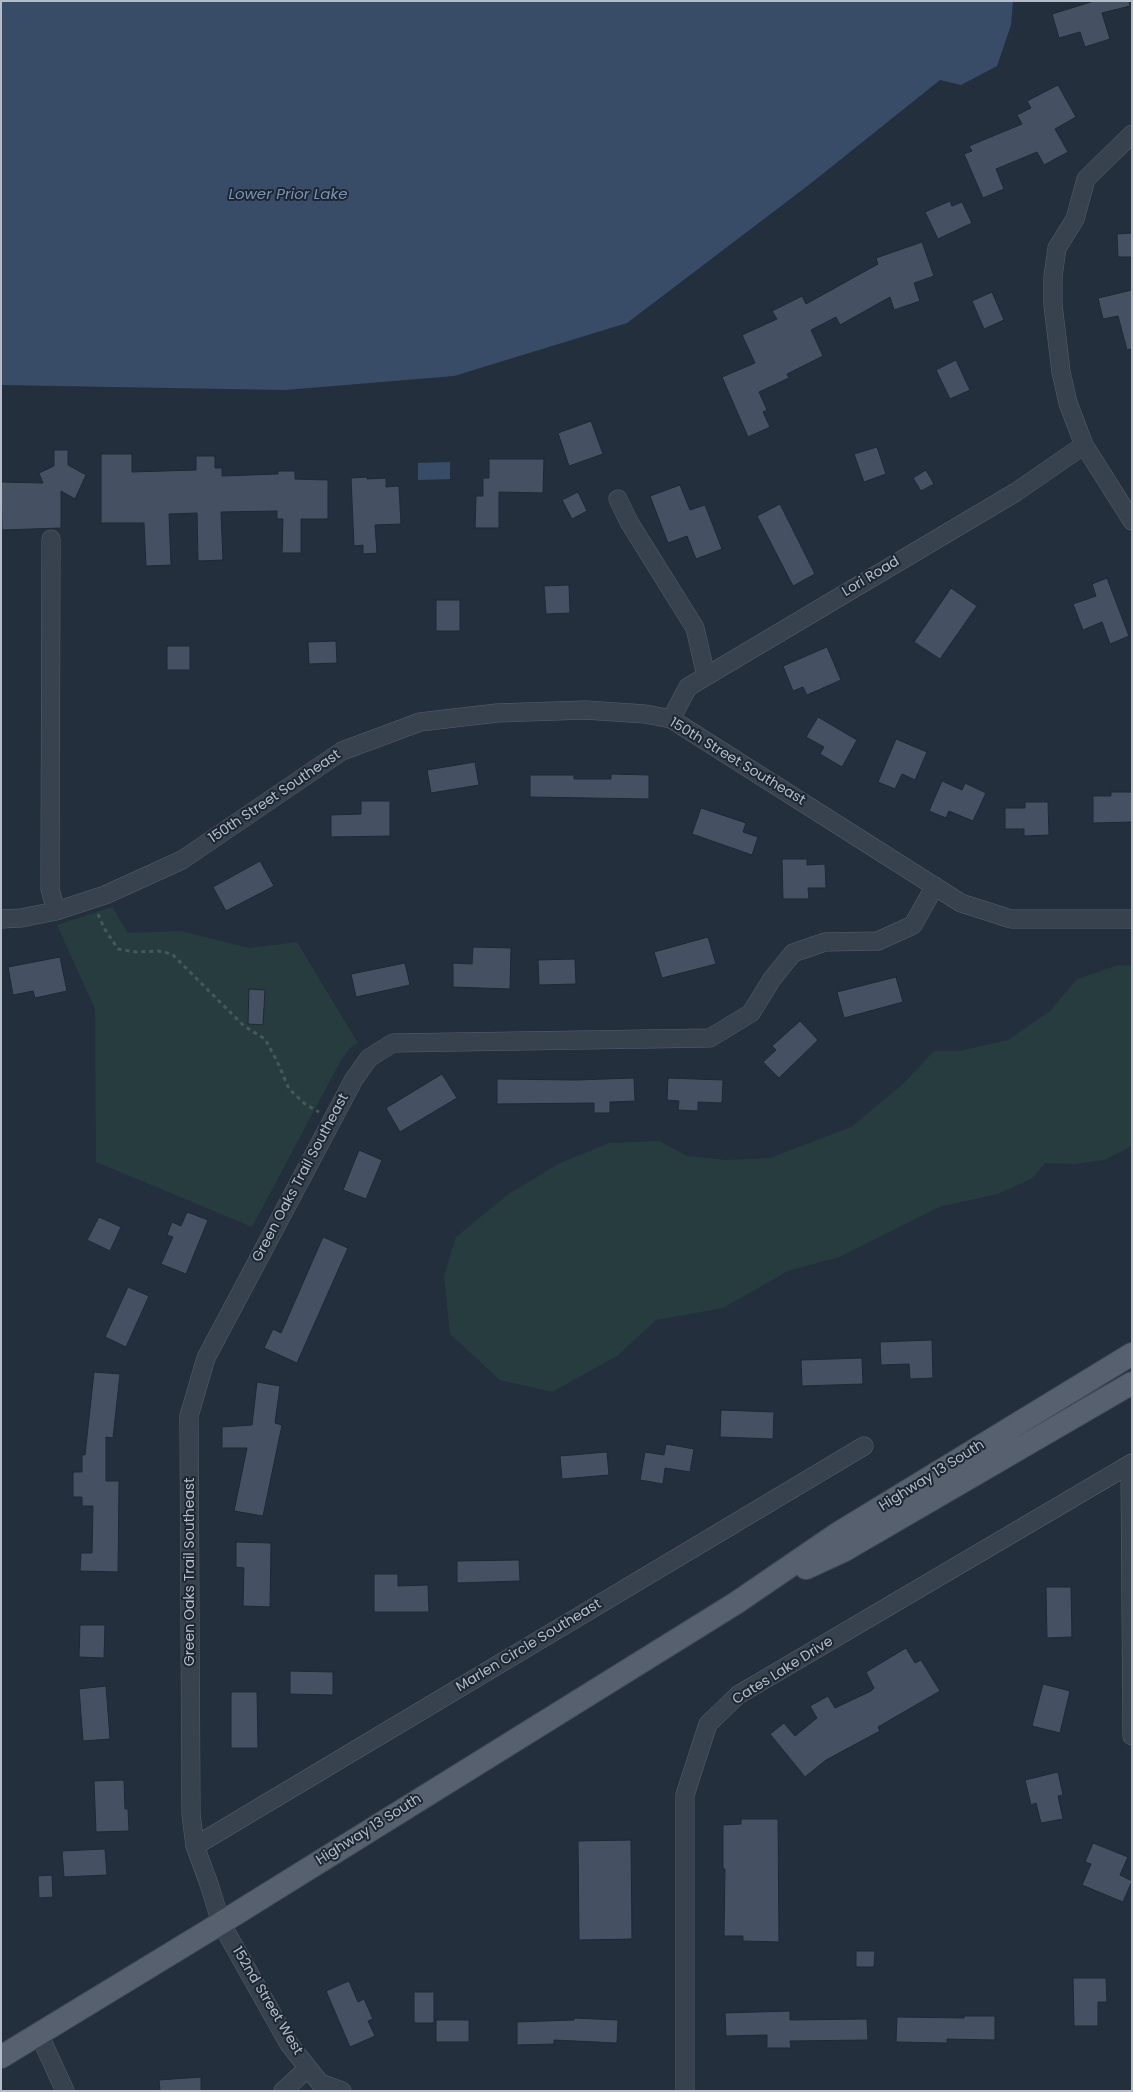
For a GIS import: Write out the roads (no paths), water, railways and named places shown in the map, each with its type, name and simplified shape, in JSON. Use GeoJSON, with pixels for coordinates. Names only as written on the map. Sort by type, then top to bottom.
{"type":"FeatureCollection","features":[{"type":"Feature","properties":{"kind":"main road","name":"Highway 13 South"},"geometry":{"type":"LineString","coordinates":[[1,2057],[221,1923],[498,1749],[736,1603],[837,1534],[1132,1354]]}},
{"type":"Feature","properties":{"kind":"main road","name":"Highway 13 South"},"geometry":{"type":"LineString","coordinates":[[736,1603],[845,1550],[1132,1383]]}},
{"type":"Feature","properties":{"kind":"street"},"geometry":{"type":"LineString","coordinates":[[1132,134],[1086,179],[1075,219],[1057,248],[1053,276],[1053,305],[1061,372],[1068,403],[1084,445],[1132,521]]}},
{"type":"Feature","properties":{"kind":"street","name":"Lori Road"},"geometry":{"type":"LineString","coordinates":[[671,719],[688,686],[1016,492],[1084,445]]}},
{"type":"Feature","properties":{"kind":"street"},"geometry":{"type":"LineString","coordinates":[[618,499],[629,522],[695,628],[706,676]]}},
{"type":"Feature","properties":{"kind":"street"},"geometry":{"type":"LineString","coordinates":[[51,539],[50,890],[56,911]]}},
{"type":"Feature","properties":{"kind":"street","name":"150th Street Southeast"},"geometry":{"type":"LineString","coordinates":[[1,919],[21,918],[56,911],[92,900],[182,860],[342,750],[420,722],[497,713],[585,710],[644,714],[671,719],[961,903],[1011,920],[1132,919]]}},
{"type":"Feature","properties":{"kind":"street","name":"Green Oaks Trail Southeast"},"geometry":{"type":"LineString","coordinates":[[221,1923],[195,1846],[191,1814],[189,1416],[206,1358],[354,1079],[370,1058],[393,1043],[710,1038],[751,1013],[772,979],[794,954],[825,942],[878,942],[913,926],[935,886]]}},
{"type":"Feature","properties":{"kind":"street","name":"Marlen Circle Southeast"},"geometry":{"type":"LineString","coordinates":[[195,1846],[864,1446]]}},
{"type":"Feature","properties":{"kind":"street"},"geometry":{"type":"LineString","coordinates":[[1131,1463],[1132,1736]]}},
{"type":"Feature","properties":{"kind":"street","name":"Cates Lake Drive"},"geometry":{"type":"LineString","coordinates":[[685,2091],[685,1795],[708,1724],[738,1695],[1131,1463]]}},
{"type":"Feature","properties":{"kind":"street","name":"152nd Street West"},"geometry":{"type":"LineString","coordinates":[[221,1923],[289,2044],[320,2083],[342,2091]]}},
{"type":"Feature","properties":{"kind":"street"},"geometry":{"type":"LineString","coordinates":[[39,2034],[65,2091]]}},
{"type":"Feature","properties":{"kind":"street"},"geometry":{"type":"LineString","coordinates":[[283,2091],[308,2068]]}},
{"type":"Feature","properties":{"kind":"water","name":"Lower Prior Lake"},"geometry":{"type":"Polygon","coordinates":[[[1,1],[1013,1],[1011,25],[997,66],[961,85],[940,80],[810,184],[627,323],[454,376],[285,390],[1,385],[1,1]]]}},
{"type":"Feature","properties":{"kind":"water"},"geometry":{"type":"Polygon","coordinates":[[[450,462],[450,479],[418,480],[418,463],[450,462]]]}}]}
